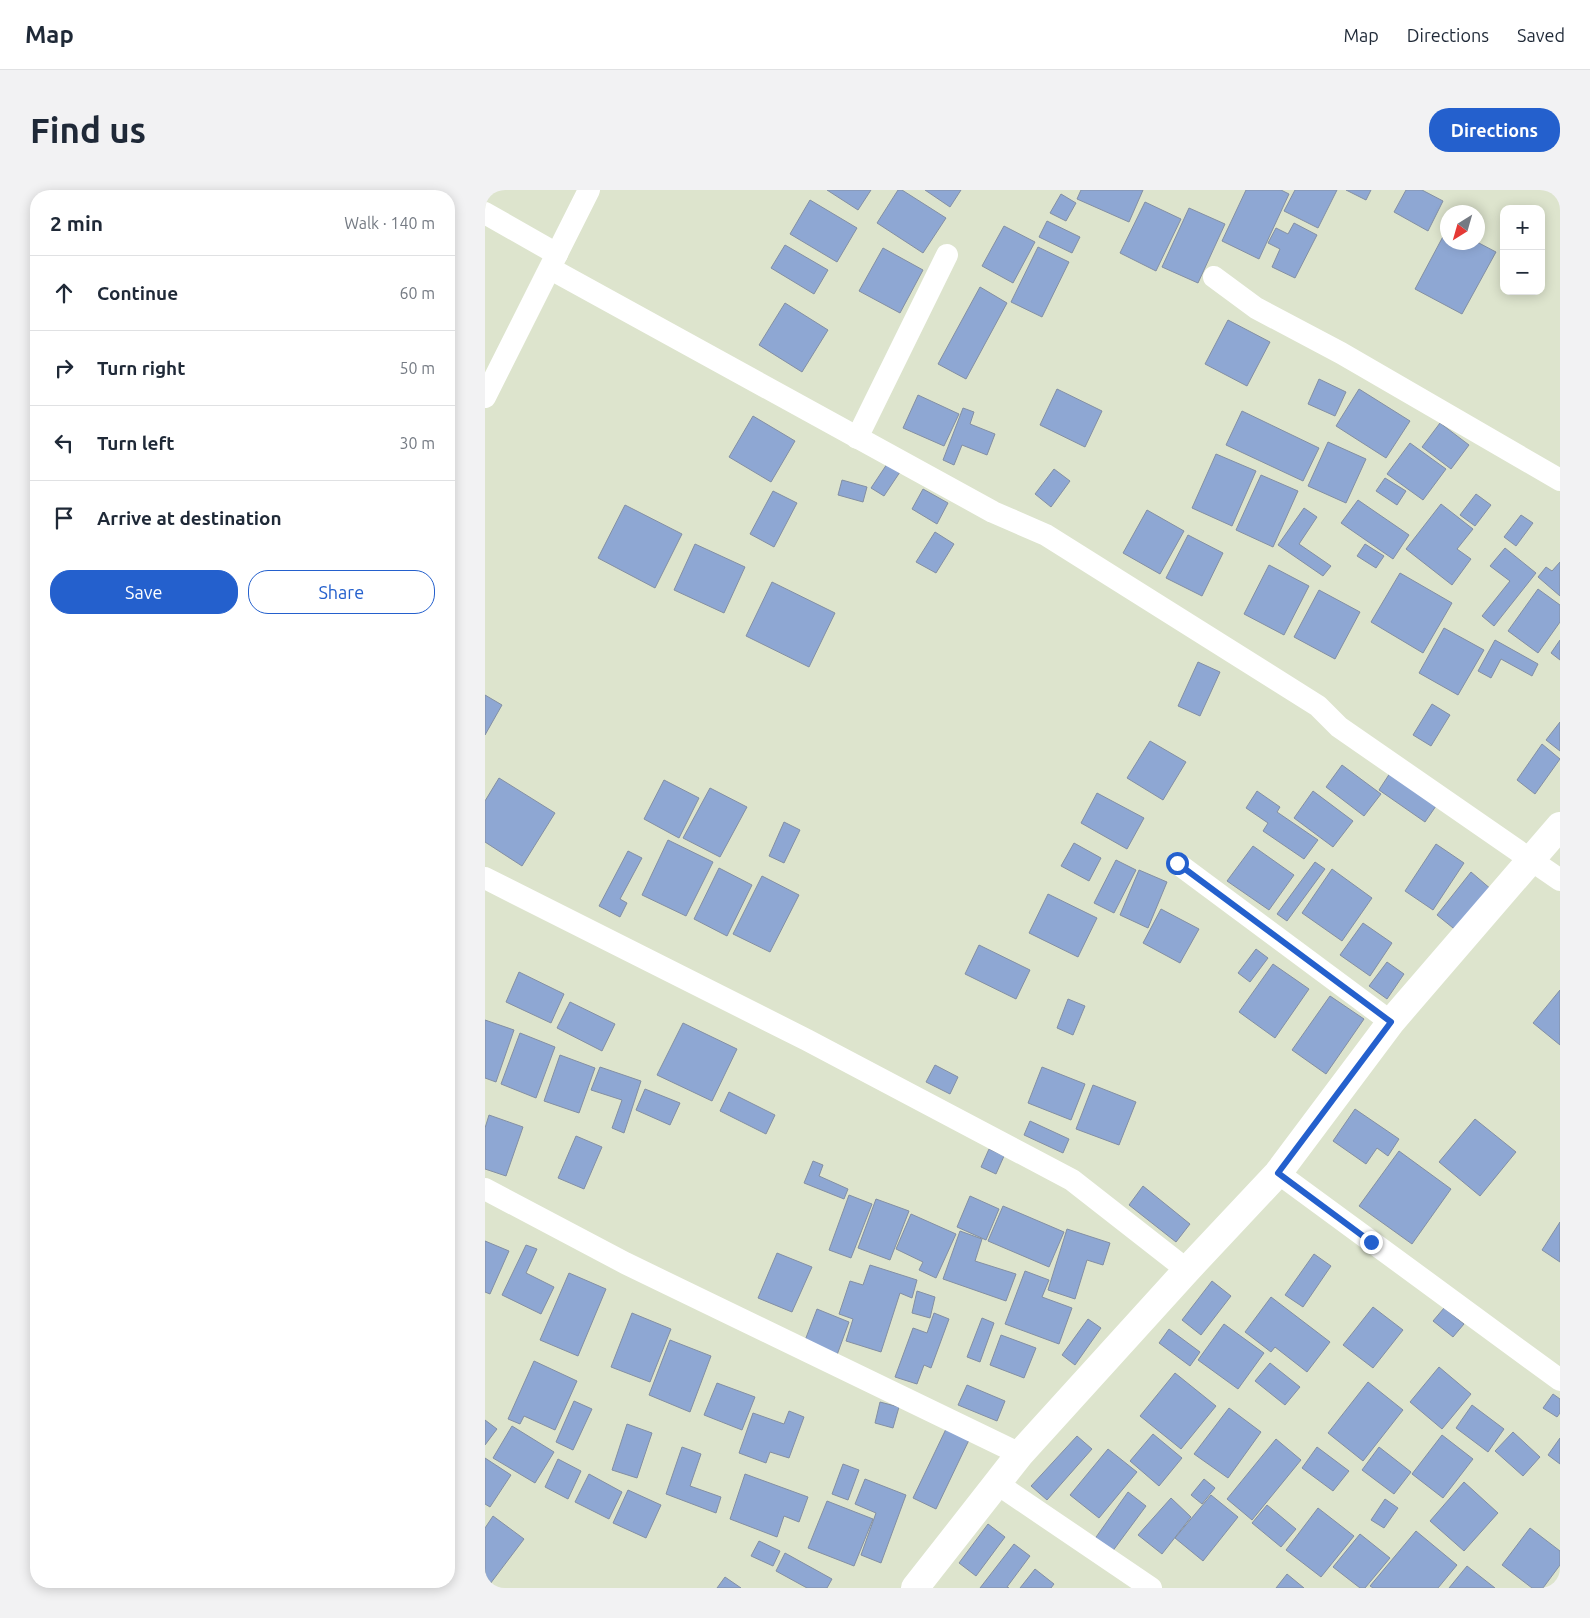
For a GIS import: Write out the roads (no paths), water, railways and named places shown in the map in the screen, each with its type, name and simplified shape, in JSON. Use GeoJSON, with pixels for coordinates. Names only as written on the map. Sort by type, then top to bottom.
{"type":"FeatureCollection","features":[{"type":"Feature","properties":{"kind":"street"},"geometry":{"type":"LineString","coordinates":[[485,398],[589,190]]}},
{"type":"Feature","properties":{"kind":"street"},"geometry":{"type":"LineString","coordinates":[[485,213],[554,261],[857,438],[993,512],[1045,535],[1318,706],[1339,727],[1560,880]]}},
{"type":"Feature","properties":{"kind":"street"},"geometry":{"type":"LineString","coordinates":[[857,438],[947,254]]}},
{"type":"Feature","properties":{"kind":"street"},"geometry":{"type":"LineString","coordinates":[[1214,277],[1256,308],[1341,353],[1560,480]]}},
{"type":"Feature","properties":{"kind":"street"},"geometry":{"type":"LineString","coordinates":[[915,1588],[1020,1454],[1278,1173],[1391,1022],[1560,826]]}},
{"type":"Feature","properties":{"kind":"street"},"geometry":{"type":"LineString","coordinates":[[1177,863],[1391,1022]]}},
{"type":"Feature","properties":{"kind":"street"},"geometry":{"type":"LineString","coordinates":[[485,878],[807,1040],[1072,1180],[1187,1270]]}},
{"type":"Feature","properties":{"kind":"street"},"geometry":{"type":"LineString","coordinates":[[1278,1173],[1560,1380]]}},
{"type":"Feature","properties":{"kind":"street"},"geometry":{"type":"LineString","coordinates":[[485,1189],[625,1263],[1020,1454]]}},
{"type":"Feature","properties":{"kind":"street"},"geometry":{"type":"LineString","coordinates":[[996,1483],[1151,1588]]}}]}
